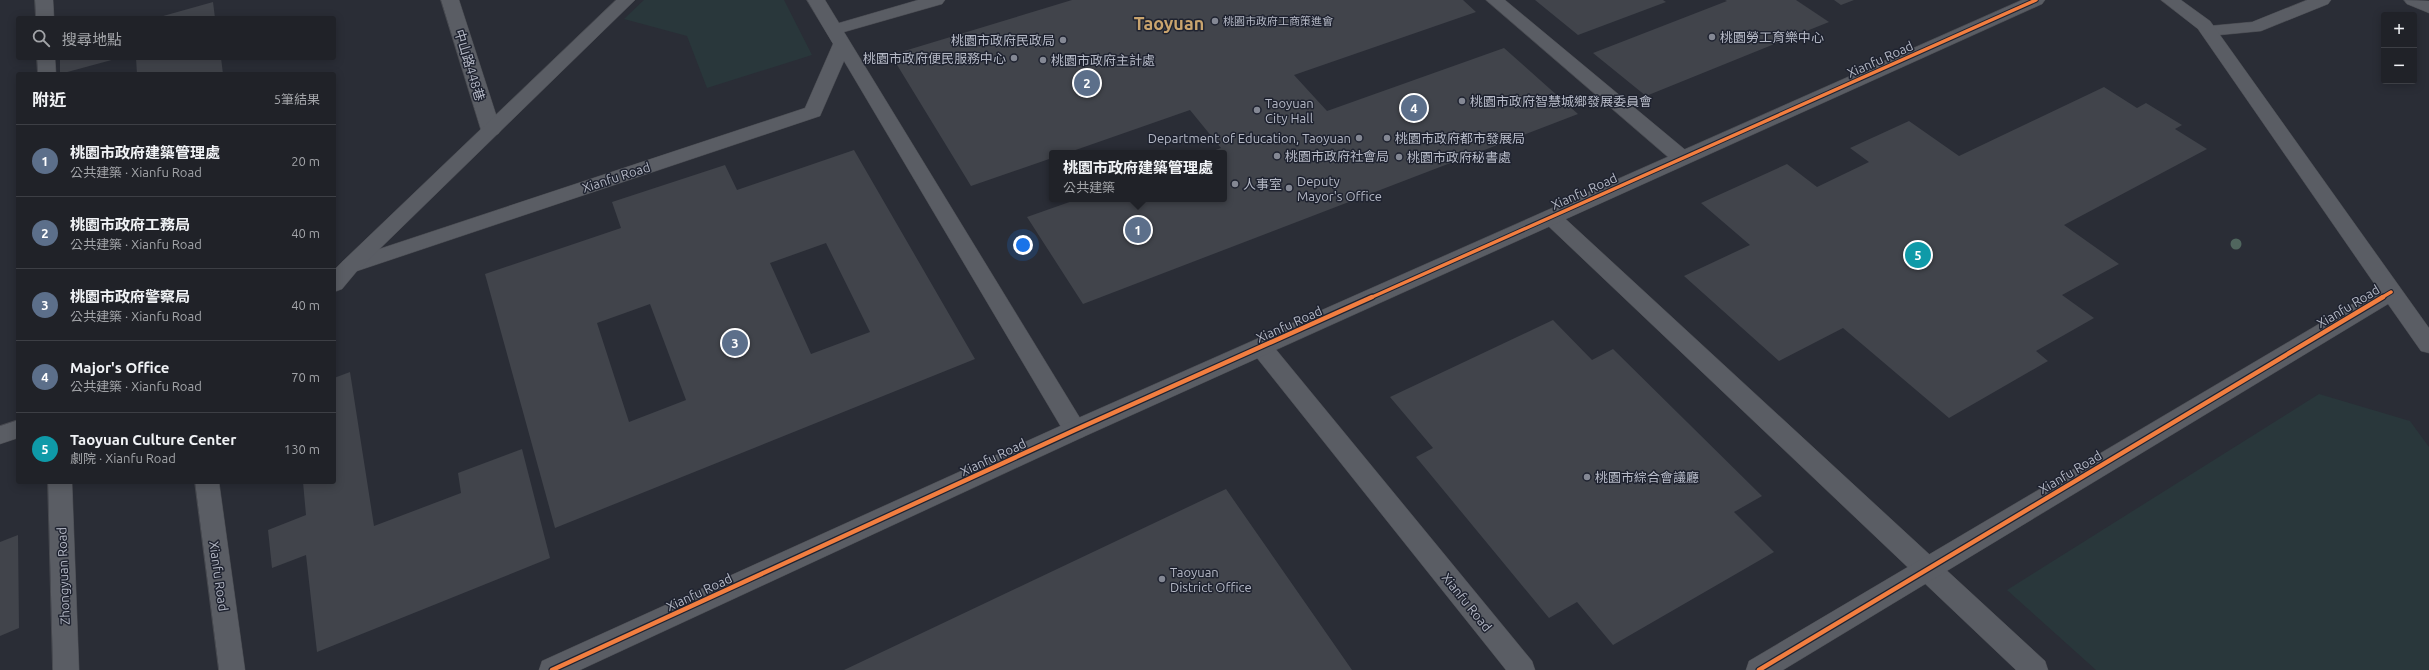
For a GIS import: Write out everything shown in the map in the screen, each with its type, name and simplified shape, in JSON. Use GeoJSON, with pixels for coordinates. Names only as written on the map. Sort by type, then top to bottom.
{"type":"FeatureCollection","features":[{"type":"Feature","properties":{"kind":"street"},"geometry":{"type":"LineString","coordinates":[[44,0],[45,16]]}},
{"type":"Feature","properties":{"kind":"street","name":"中山路448巷"},"geometry":{"type":"LineString","coordinates":[[450,0],[491,130]]}},
{"type":"Feature","properties":{"kind":"street","name":"Xianfu Road"},"geometry":{"type":"LineString","coordinates":[[336,282],[350,266],[626,0]]}},
{"type":"Feature","properties":{"kind":"street"},"geometry":{"type":"LineString","coordinates":[[816,0],[1075,430]]}},
{"type":"Feature","properties":{"kind":"street"},"geometry":{"type":"LineString","coordinates":[[838,37],[936,0]]}},
{"type":"Feature","properties":{"kind":"street"},"geometry":{"type":"LineString","coordinates":[[1495,0],[1682,158]]}},
{"type":"Feature","properties":{"kind":"street","name":"Xianfu Road"},"geometry":{"type":"LineString","coordinates":[[552,670],[1075,430],[2036,0]]}},
{"type":"Feature","properties":{"kind":"street","name":"Xianfu Road"},"geometry":{"type":"LineString","coordinates":[[2170,0],[2204,25],[2391,292],[2426,338]]}},
{"type":"Feature","properties":{"kind":"street"},"geometry":{"type":"LineString","coordinates":[[2208,31],[2255,27],[2322,0]]}},
{"type":"Feature","properties":{"kind":"street"},"geometry":{"type":"LineString","coordinates":[[2412,0],[2429,8]]}},
{"type":"Feature","properties":{"kind":"street","name":"Xianfu Road"},"geometry":{"type":"LineString","coordinates":[[350,266],[813,112],[838,37]]}},
{"type":"Feature","properties":{"kind":"street"},"geometry":{"type":"LineString","coordinates":[[46,60],[47,72]]}},
{"type":"Feature","properties":{"kind":"street","name":"Xianfu Road"},"geometry":{"type":"LineString","coordinates":[[1551,217],[1926,570],[2035,670]]}},
{"type":"Feature","properties":{"kind":"street","name":"Xianfu Road"},"geometry":{"type":"LineString","coordinates":[[1759,670],[2391,292]]}},
{"type":"Feature","properties":{"kind":"street","name":"Xianfu Road"},"geometry":{"type":"LineString","coordinates":[[1262,347],[1522,670]]}},
{"type":"Feature","properties":{"kind":"street"},"geometry":{"type":"LineString","coordinates":[[0,435],[16,430]]}},
{"type":"Feature","properties":{"kind":"street","name":"Zhongyuan Road"},"geometry":{"type":"LineString","coordinates":[[60,484],[66,670]]}},
{"type":"Feature","properties":{"kind":"street","name":"Xianfu Road"},"geometry":{"type":"LineString","coordinates":[[207,484],[232,670]]}},
{"type":"Feature","properties":{"kind":"shaded area"},"geometry":{"type":"Polygon","coordinates":[[[644,0],[784,0],[812,55],[707,88],[687,36],[624,19],[644,0]]]}},
{"type":"Feature","properties":{"kind":"shaded area"},"geometry":{"type":"Polygon","coordinates":[[[2319,394],[2410,421],[2429,447],[2429,670],[2096,670],[2007,590],[2319,394]]]}},
{"type":"Feature","properties":{"kind":"building"},"geometry":{"type":"Polygon","coordinates":[[[1072,0],[1463,0],[1476,12],[1294,75],[1327,111],[1504,48],[1578,114],[1083,304],[1027,217],[1070,202],[1227,202],[1227,150],[1215,150],[1221,148],[1190,110],[1076,150],[1049,150],[1049,159],[971,186],[891,55],[1072,0]]]}},
{"type":"Feature","properties":{"kind":"building"},"geometry":{"type":"Polygon","coordinates":[[[1535,0],[1663,0],[1666,2],[1578,35],[1535,0]]]}},
{"type":"Feature","properties":{"kind":"building","name":"桃園勞工育樂中心"},"geometry":{"type":"Polygon","coordinates":[[[1725,0],[1796,0],[1829,22],[1646,96],[1593,53],[1727,1],[1725,0]]]}},
{"type":"Feature","properties":{"kind":"building"},"geometry":{"type":"Polygon","coordinates":[[[1834,0],[1854,0],[1841,5],[1834,0]]]}},
{"type":"Feature","properties":{"kind":"building"},"geometry":{"type":"Polygon","coordinates":[[[213,2],[215,16],[163,16],[213,2]]]}},
{"type":"Feature","properties":{"kind":"building"},"geometry":{"type":"Polygon","coordinates":[[[60,60],[112,60],[67,72],[60,72],[60,60]]]}},
{"type":"Feature","properties":{"kind":"building"},"geometry":{"type":"Polygon","coordinates":[[[136,60],[221,60],[223,72],[137,72],[136,60]]]}},
{"type":"Feature","properties":{"kind":"building"},"geometry":{"type":"Polygon","coordinates":[[[2104,87],[2137,108],[2146,103],[2182,125],[2175,129],[2207,149],[2064,225],[2119,264],[2062,295],[2094,318],[2036,351],[2048,361],[1949,418],[1843,328],[1779,361],[1684,276],[1750,245],[1701,203],[1787,164],[1817,187],[1869,162],[1850,148],[1909,121],[1959,156],[2104,87]]]}},
{"type":"Feature","properties":{"kind":"building"},"geometry":{"type":"Polygon","coordinates":[[[854,150],[975,359],[555,528],[485,274],[621,228],[612,202],[725,165],[737,190],[854,150]],[[826,243],[770,263],[811,354],[870,332],[826,243]],[[650,304],[597,323],[629,422],[686,400],[650,304]]]}},
{"type":"Feature","properties":{"kind":"building","name":"桃園市綜合會議廳"},"geometry":{"type":"Polygon","coordinates":[[[1553,320],[1592,360],[1613,349],[1762,496],[1734,512],[1774,552],[1613,645],[1577,602],[1549,618],[1416,457],[1433,448],[1390,397],[1553,320]]]}},
{"type":"Feature","properties":{"kind":"building"},"geometry":{"type":"Polygon","coordinates":[[[350,372],[374,526],[461,493],[458,473],[522,449],[550,558],[317,652],[306,555],[272,568],[268,530],[306,515],[303,484],[336,484],[336,377],[350,372]]]}},
{"type":"Feature","properties":{"kind":"building","name":"Taoyuan District Office"},"geometry":{"type":"Polygon","coordinates":[[[1226,489],[1352,670],[844,670],[1226,489]]]}},
{"type":"Feature","properties":{"kind":"building"},"geometry":{"type":"Polygon","coordinates":[[[18,535],[19,628],[0,636],[0,542],[18,535]]]}},
{"type":"Feature","properties":{"kind":"cycle path"},"geometry":{"type":"LineString","coordinates":[[552,670],[1075,430],[2036,0]]}},
{"type":"Feature","properties":{"kind":"cycle path"},"geometry":{"type":"LineString","coordinates":[[1759,670],[2391,292]]}},
{"type":"Feature","properties":{"kind":"place","name":"桃園市政府工商策進會"},"geometry":{"type":"Point","coordinates":[1215,21]}},
{"type":"Feature","properties":{"kind":"place","name":"桃園勞工育樂中心"},"geometry":{"type":"Point","coordinates":[1712,37]}},
{"type":"Feature","properties":{"kind":"place","name":"桃園市政府民政局"},"geometry":{"type":"Point","coordinates":[1063,40]}},
{"type":"Feature","properties":{"kind":"place","name":"桃園市政府便民服務中心"},"geometry":{"type":"Point","coordinates":[1014,58]}},
{"type":"Feature","properties":{"kind":"place","name":"桃園市政府主計處"},"geometry":{"type":"Point","coordinates":[1043,60]}},
{"type":"Feature","properties":{"kind":"place","name":"桃園市政府工務局"},"geometry":{"type":"Point","coordinates":[1087,83]}},
{"type":"Feature","properties":{"kind":"place","name":"桃園市政府智慧城鄉發展委員會"},"geometry":{"type":"Point","coordinates":[1462,101]}},
{"type":"Feature","properties":{"kind":"place","name":"Major's Office"},"geometry":{"type":"Point","coordinates":[1414,108]}},
{"type":"Feature","properties":{"kind":"place","name":"Taoyuan City Hall"},"geometry":{"type":"Point","coordinates":[1257,110]}},
{"type":"Feature","properties":{"kind":"place","name":"Department of Education, Taoyuan"},"geometry":{"type":"Point","coordinates":[1359,138]}},
{"type":"Feature","properties":{"kind":"place","name":"桃園市政府都市發展局"},"geometry":{"type":"Point","coordinates":[1387,138]}},
{"type":"Feature","properties":{"kind":"place","name":"桃園市政府社會局"},"geometry":{"type":"Point","coordinates":[1277,156]}},
{"type":"Feature","properties":{"kind":"place","name":"桃園市政府秘書處"},"geometry":{"type":"Point","coordinates":[1399,157]}},
{"type":"Feature","properties":{"kind":"place","name":"人事室"},"geometry":{"type":"Point","coordinates":[1235,184]}},
{"type":"Feature","properties":{"kind":"place","name":"Deputy Mayor's Office"},"geometry":{"type":"Point","coordinates":[1289,188]}},
{"type":"Feature","properties":{"kind":"place","name":"桃園市政府建築管理處"},"geometry":{"type":"Point","coordinates":[1138,230]}},
{"type":"Feature","properties":{"kind":"place","name":"Taoyuan Culture Center"},"geometry":{"type":"Point","coordinates":[1918,255]}},
{"type":"Feature","properties":{"kind":"place","name":"桃園市政府警察局"},"geometry":{"type":"Point","coordinates":[735,343]}},
{"type":"Feature","properties":{"kind":"place","name":"桃園市綜合會議廳"},"geometry":{"type":"Point","coordinates":[1587,477]}},
{"type":"Feature","properties":{"kind":"place","name":"Taoyuan District Office"},"geometry":{"type":"Point","coordinates":[1162,579]}},
{"type":"Feature","properties":{"kind":"district","name":"Taoyuan"},"geometry":{"type":"Point","coordinates":[1169,24]}}]}
